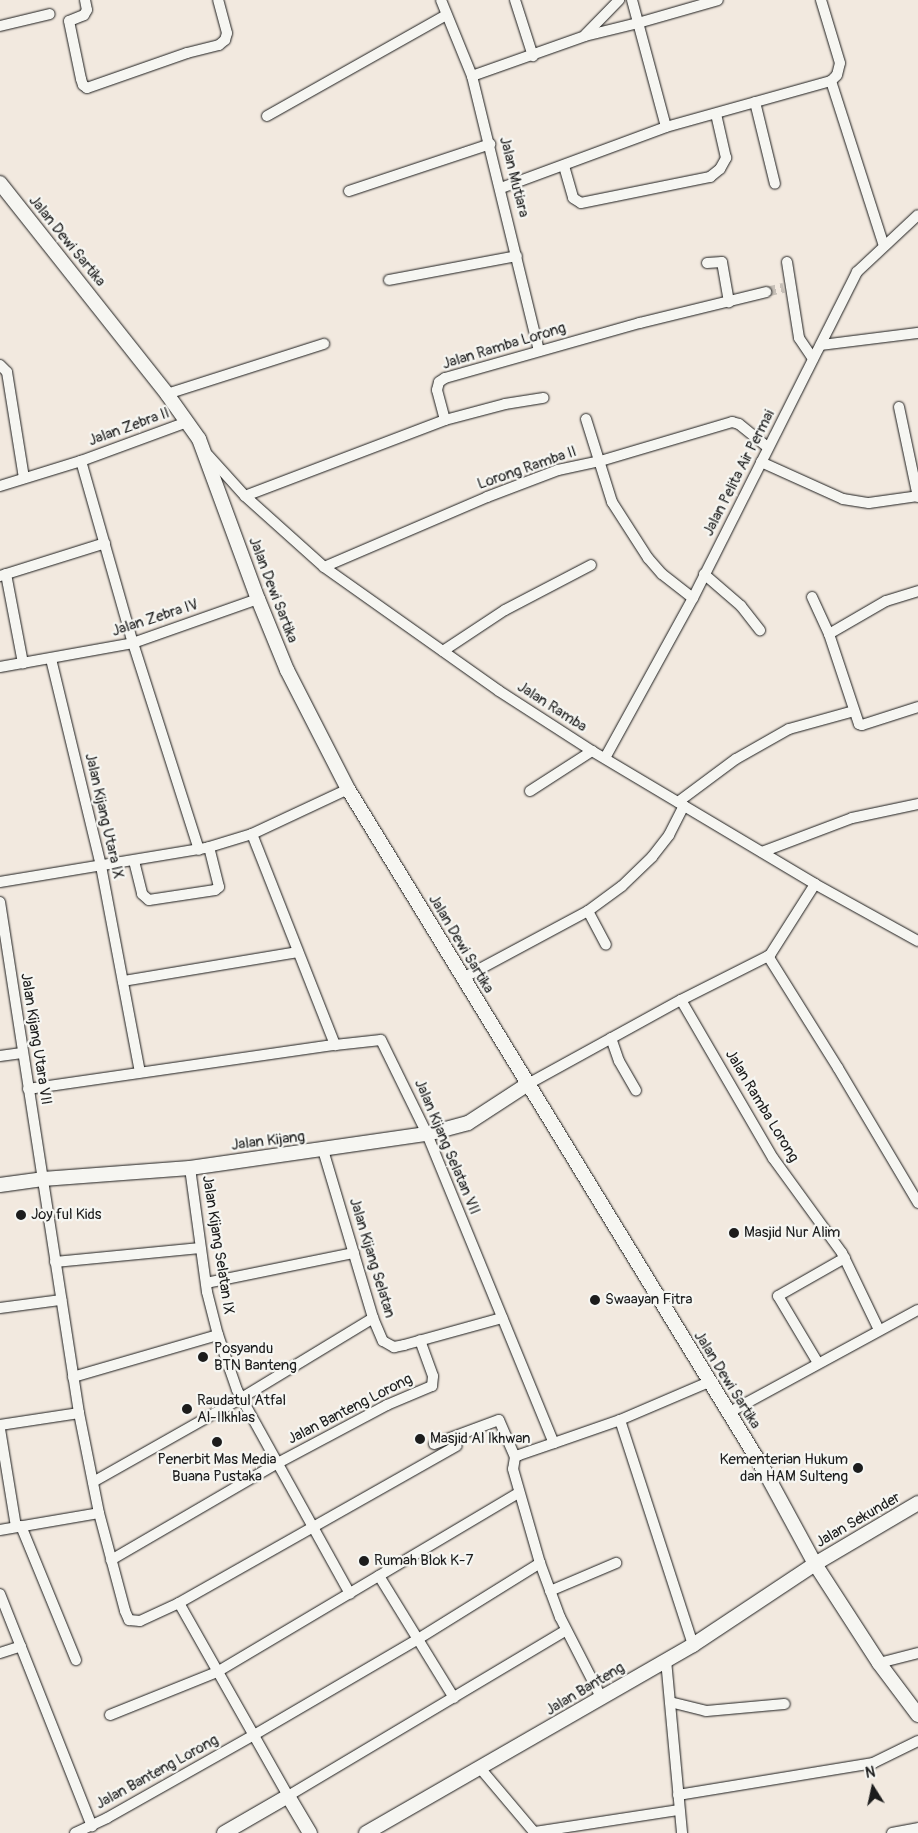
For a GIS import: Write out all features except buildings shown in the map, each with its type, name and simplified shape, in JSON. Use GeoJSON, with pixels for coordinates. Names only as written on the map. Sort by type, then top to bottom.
{"type":"FeatureCollection","features":[{"type":"Feature","properties":{"kind":"main road","name":"Jalan Dewi Sartika"},"geometry":{"type":"LineString","coordinates":[[0,183],[188,422],[204,450],[258,599],[293,683],[348,789],[764,1470],[815,1564],[879,1663],[918,1715]]}},
{"type":"Feature","properties":{"kind":"main road","name":"Jalan Kijang"},"geometry":{"type":"LineString","coordinates":[[0,1185],[43,1179],[190,1168],[428,1134],[468,1123],[528,1084]]}},
{"type":"Feature","properties":{"kind":"main road","name":"Jalan Sekunder"},"geometry":{"type":"LineString","coordinates":[[815,1564],[918,1504]]}},
{"type":"Feature","properties":{"kind":"main road","name":"Jalan Banteng"},"geometry":{"type":"LineString","coordinates":[[366,1833],[693,1644],[815,1564]]}},
{"type":"Feature","properties":{"kind":"main road"},"geometry":{"type":"LineString","coordinates":[[224,1833],[288,1796],[310,1833]]}},
{"type":"Feature","properties":{"kind":"street"},"geometry":{"type":"LineString","coordinates":[[85,0],[87,10],[84,15],[70,21],[82,83],[87,88],[187,53],[219,45],[225,40],[227,33],[218,0]]}},
{"type":"Feature","properties":{"kind":"street","name":"Jalan Mutiara"},"geometry":{"type":"LineString","coordinates":[[441,0],[472,76],[501,188],[539,351]]}},
{"type":"Feature","properties":{"kind":"street"},"geometry":{"type":"LineString","coordinates":[[515,0],[533,56]]}},
{"type":"Feature","properties":{"kind":"street"},"geometry":{"type":"LineString","coordinates":[[585,36],[619,0]]}},
{"type":"Feature","properties":{"kind":"street"},"geometry":{"type":"LineString","coordinates":[[632,0],[666,127]]}},
{"type":"Feature","properties":{"kind":"street"},"geometry":{"type":"LineString","coordinates":[[472,76],[533,56],[585,36],[638,23],[689,4],[718,0]]}},
{"type":"Feature","properties":{"kind":"street"},"geometry":{"type":"LineString","coordinates":[[501,188],[666,127],[831,81],[837,75],[840,62],[821,0]]}},
{"type":"Feature","properties":{"kind":"street"},"geometry":{"type":"LineString","coordinates":[[0,26],[50,14]]}},
{"type":"Feature","properties":{"kind":"street"},"geometry":{"type":"LineString","coordinates":[[267,116],[446,15]]}},
{"type":"Feature","properties":{"kind":"street"},"geometry":{"type":"LineString","coordinates":[[831,81],[884,246]]}},
{"type":"Feature","properties":{"kind":"street"},"geometry":{"type":"LineString","coordinates":[[755,102],[775,184]]}},
{"type":"Feature","properties":{"kind":"street"},"geometry":{"type":"LineString","coordinates":[[564,166],[573,198],[581,203],[710,177],[720,169],[726,158],[716,114]]}},
{"type":"Feature","properties":{"kind":"street"},"geometry":{"type":"LineString","coordinates":[[349,191],[490,144]]}},
{"type":"Feature","properties":{"kind":"street","name":"Jalan Pelita Air Permai"},"geometry":{"type":"LineString","coordinates":[[605,758],[693,598],[767,447],[857,272],[918,215]]}},
{"type":"Feature","properties":{"kind":"street"},"geometry":{"type":"LineString","coordinates":[[389,280],[517,256]]}},
{"type":"Feature","properties":{"kind":"street"},"geometry":{"type":"LineString","coordinates":[[707,263],[722,262],[729,302]]}},
{"type":"Feature","properties":{"kind":"street"},"geometry":{"type":"LineString","coordinates":[[787,262],[799,338],[813,359]]}},
{"type":"Feature","properties":{"kind":"street","name":"Jalan Ramba Lorong"},"geometry":{"type":"LineString","coordinates":[[445,420],[437,390],[442,380],[640,323],[766,292]]}},
{"type":"Feature","properties":{"kind":"street"},"geometry":{"type":"LineString","coordinates":[[821,345],[918,333]]}},
{"type":"Feature","properties":{"kind":"street"},"geometry":{"type":"LineString","coordinates":[[167,394],[324,344]]}},
{"type":"Feature","properties":{"kind":"street"},"geometry":{"type":"LineString","coordinates":[[0,365],[7,372],[24,478]]}},
{"type":"Feature","properties":{"kind":"street"},"geometry":{"type":"LineString","coordinates":[[245,496],[445,420],[505,404],[544,398]]}},
{"type":"Feature","properties":{"kind":"street"},"geometry":{"type":"LineString","coordinates":[[761,462],[843,499],[869,503],[918,496],[899,407]]}},
{"type":"Feature","properties":{"kind":"street"},"geometry":{"type":"LineString","coordinates":[[586,419],[611,500],[642,550],[662,574],[693,598]]}},
{"type":"Feature","properties":{"kind":"street","name":"Jalan Zebra II"},"geometry":{"type":"LineString","coordinates":[[0,486],[188,422]]}},
{"type":"Feature","properties":{"kind":"street","name":"Lorong Ramba II"},"geometry":{"type":"LineString","coordinates":[[324,567],[487,496],[558,470],[598,462],[732,422],[739,424],[767,447]]}},
{"type":"Feature","properties":{"kind":"street","name":"Jalan Ramba"},"geometry":{"type":"LineString","coordinates":[[204,450],[245,496],[324,567],[443,651],[592,751],[815,884],[918,941]]}},
{"type":"Feature","properties":{"kind":"street","name":"Jalan Zebra II"},"geometry":{"type":"LineString","coordinates":[[81,460],[133,643]]}},
{"type":"Feature","properties":{"kind":"street"},"geometry":{"type":"LineString","coordinates":[[23,663],[3,575],[105,543]]}},
{"type":"Feature","properties":{"kind":"street"},"geometry":{"type":"LineString","coordinates":[[443,651],[505,610],[591,565]]}},
{"type":"Feature","properties":{"kind":"street"},"geometry":{"type":"LineString","coordinates":[[704,574],[741,606],[760,630]]}},
{"type":"Feature","properties":{"kind":"street"},"geometry":{"type":"LineString","coordinates":[[829,634],[886,601],[918,591]]}},
{"type":"Feature","properties":{"kind":"street"},"geometry":{"type":"LineString","coordinates":[[812,596],[829,634],[858,723],[862,725],[918,707]]}},
{"type":"Feature","properties":{"kind":"street","name":"Jalan Zebra IV"},"geometry":{"type":"LineString","coordinates":[[0,667],[133,643],[258,599]]}},
{"type":"Feature","properties":{"kind":"street"},"geometry":{"type":"LineString","coordinates":[[133,643],[219,887],[216,890],[149,900],[142,894],[134,861]]}},
{"type":"Feature","properties":{"kind":"street","name":"Jalan Kijang Utara IX"},"geometry":{"type":"LineString","coordinates":[[51,659],[101,866],[140,1072]]}},
{"type":"Feature","properties":{"kind":"street"},"geometry":{"type":"LineString","coordinates":[[463,978],[588,910],[622,886],[652,857],[669,835],[681,804],[736,759],[789,729],[854,711]]}},
{"type":"Feature","properties":{"kind":"street"},"geometry":{"type":"LineString","coordinates":[[530,792],[592,751]]}},
{"type":"Feature","properties":{"kind":"street"},"geometry":{"type":"LineString","coordinates":[[0,882],[204,848],[252,834],[348,789]]}},
{"type":"Feature","properties":{"kind":"street"},"geometry":{"type":"LineString","coordinates":[[762,852],[852,818],[918,804]]}},
{"type":"Feature","properties":{"kind":"street"},"geometry":{"type":"LineString","coordinates":[[252,834],[335,1045]]}},
{"type":"Feature","properties":{"kind":"street"},"geometry":{"type":"LineString","coordinates":[[528,1084],[681,1000],[768,956],[773,952],[815,884]]}},
{"type":"Feature","properties":{"kind":"street","name":"Jalan Kijang Utara VII"},"geometry":{"type":"LineString","coordinates":[[0,902],[43,1179]]}},
{"type":"Feature","properties":{"kind":"street"},"geometry":{"type":"LineString","coordinates":[[588,910],[606,945]]}},
{"type":"Feature","properties":{"kind":"street"},"geometry":{"type":"LineString","coordinates":[[123,981],[298,952]]}},
{"type":"Feature","properties":{"kind":"street"},"geometry":{"type":"LineString","coordinates":[[768,956],[914,1188],[918,1203]]}},
{"type":"Feature","properties":{"kind":"street","name":"Jalan Ramba Lorong"},"geometry":{"type":"LineString","coordinates":[[681,1000],[773,1158],[818,1217],[845,1258],[879,1330]]}},
{"type":"Feature","properties":{"kind":"street"},"geometry":{"type":"LineString","coordinates":[[611,1038],[619,1062],[636,1090]]}},
{"type":"Feature","properties":{"kind":"street","name":"Jalan Kijang Selatan VII"},"geometry":{"type":"LineString","coordinates":[[28,1088],[372,1040],[384,1042],[428,1134],[554,1443]]}},
{"type":"Feature","properties":{"kind":"street"},"geometry":{"type":"LineString","coordinates":[[0,1056],[22,1053]]}},
{"type":"Feature","properties":{"kind":"street","name":"Jalan Kijang Selatan"},"geometry":{"type":"LineString","coordinates":[[323,1150],[373,1318],[383,1341],[389,1345],[398,1346],[502,1318]]}},
{"type":"Feature","properties":{"kind":"street","name":"Jalan Kijang Selatan IX"},"geometry":{"type":"LineString","coordinates":[[190,1168],[206,1283],[218,1335],[240,1399],[350,1594]]}},
{"type":"Feature","properties":{"kind":"street"},"geometry":{"type":"LineString","coordinates":[[43,1179],[54,1262],[79,1413],[99,1513],[111,1560],[130,1620],[140,1621],[179,1604],[314,1529],[457,1446]]}},
{"type":"Feature","properties":{"kind":"street"},"geometry":{"type":"LineString","coordinates":[[54,1262],[200,1248]]}},
{"type":"Feature","properties":{"kind":"street"},"geometry":{"type":"LineString","coordinates":[[206,1283],[354,1253]]}},
{"type":"Feature","properties":{"kind":"street"},"geometry":{"type":"LineString","coordinates":[[818,1363],[778,1296],[845,1258]]}},
{"type":"Feature","properties":{"kind":"street"},"geometry":{"type":"LineString","coordinates":[[0,1308],[61,1300]]}},
{"type":"Feature","properties":{"kind":"street"},"geometry":{"type":"LineString","coordinates":[[728,1413],[918,1310]]}},
{"type":"Feature","properties":{"kind":"street"},"geometry":{"type":"LineString","coordinates":[[93,1482],[240,1399],[373,1318]]}},
{"type":"Feature","properties":{"kind":"street"},"geometry":{"type":"LineString","coordinates":[[73,1377],[218,1335]]}},
{"type":"Feature","properties":{"kind":"street","name":"Jalan Banteng Lorong"},"geometry":{"type":"LineString","coordinates":[[111,1560],[276,1464],[387,1405],[432,1386],[434,1376],[420,1340]]}},
{"type":"Feature","properties":{"kind":"street"},"geometry":{"type":"LineString","coordinates":[[601,1697],[565,1630],[550,1591],[540,1564],[512,1464],[515,1458],[620,1420],[709,1382]]}},
{"type":"Feature","properties":{"kind":"street"},"geometry":{"type":"LineString","coordinates":[[76,1660],[19,1526],[0,1427],[79,1413]]}},
{"type":"Feature","properties":{"kind":"street"},"geometry":{"type":"LineString","coordinates":[[434,1444],[499,1420],[515,1458]]}},
{"type":"Feature","properties":{"kind":"street"},"geometry":{"type":"LineString","coordinates":[[620,1420],[693,1644]]}},
{"type":"Feature","properties":{"kind":"street"},"geometry":{"type":"LineString","coordinates":[[110,1715],[217,1672],[519,1493]]}},
{"type":"Feature","properties":{"kind":"street"},"geometry":{"type":"LineString","coordinates":[[0,1530],[99,1513]]}},
{"type":"Feature","properties":{"kind":"street"},"geometry":{"type":"LineString","coordinates":[[550,1591],[616,1563]]}},
{"type":"Feature","properties":{"kind":"street","name":"Jalan Banteng Lorong"},"geometry":{"type":"LineString","coordinates":[[75,1833],[92,1826],[254,1735],[418,1639],[540,1564]]}},
{"type":"Feature","properties":{"kind":"street"},"geometry":{"type":"LineString","coordinates":[[379,1576],[454,1698]]}},
{"type":"Feature","properties":{"kind":"street"},"geometry":{"type":"LineString","coordinates":[[0,1594],[92,1826]]}},
{"type":"Feature","properties":{"kind":"street"},"geometry":{"type":"LineString","coordinates":[[179,1604],[288,1796],[565,1630]]}},
{"type":"Feature","properties":{"kind":"street"},"geometry":{"type":"LineString","coordinates":[[0,1653],[21,1646]]}},
{"type":"Feature","properties":{"kind":"street"},"geometry":{"type":"LineString","coordinates":[[879,1663],[918,1653]]}},
{"type":"Feature","properties":{"kind":"street"},"geometry":{"type":"LineString","coordinates":[[666,1660],[682,1833]]}},
{"type":"Feature","properties":{"kind":"street"},"geometry":{"type":"LineString","coordinates":[[670,1702],[706,1711],[784,1704]]}},
{"type":"Feature","properties":{"kind":"street"},"geometry":{"type":"LineString","coordinates":[[678,1794],[873,1763],[918,1740]]}},
{"type":"Feature","properties":{"kind":"street"},"geometry":{"type":"LineString","coordinates":[[480,1768],[535,1833],[679,1810]]}},
{"type":"Feature","properties":{"kind":"street"},"geometry":{"type":"LineString","coordinates":[[892,1833],[918,1828]]}},
{"type":"Feature","properties":{"kind":"tunnel"},"geometry":{"type":"LineString","coordinates":[[766,292],[784,288]]}},
{"type":"Feature","properties":{"kind":"place","name":"Joy ful Kids"},"geometry":{"type":"Point","coordinates":[21,1215]}},
{"type":"Feature","properties":{"kind":"place","name":"Masjid Nur Alim"},"geometry":{"type":"Point","coordinates":[734,1233]}},
{"type":"Feature","properties":{"kind":"place","name":"Swaayan Fitra"},"geometry":{"type":"Point","coordinates":[595,1300]}},
{"type":"Feature","properties":{"kind":"place","name":"Posyandu BTN Banteng"},"geometry":{"type":"Point","coordinates":[203,1357]}},
{"type":"Feature","properties":{"kind":"place","name":"Raudatul Atfal Al-Ilkhlas"},"geometry":{"type":"Point","coordinates":[187,1409]}},
{"type":"Feature","properties":{"kind":"place","name":"Masjid Al Ikhwan"},"geometry":{"type":"Point","coordinates":[420,1439]}},
{"type":"Feature","properties":{"kind":"place","name":"Penerbit Mas Media Buana Pustaka"},"geometry":{"type":"Point","coordinates":[217,1442]}},
{"type":"Feature","properties":{"kind":"place","name":"Kementerian Hukum dan HAM Sulteng"},"geometry":{"type":"Point","coordinates":[858,1468]}},
{"type":"Feature","properties":{"kind":"place","name":"Rumah Blok K-7"},"geometry":{"type":"Point","coordinates":[364,1561]}}]}
